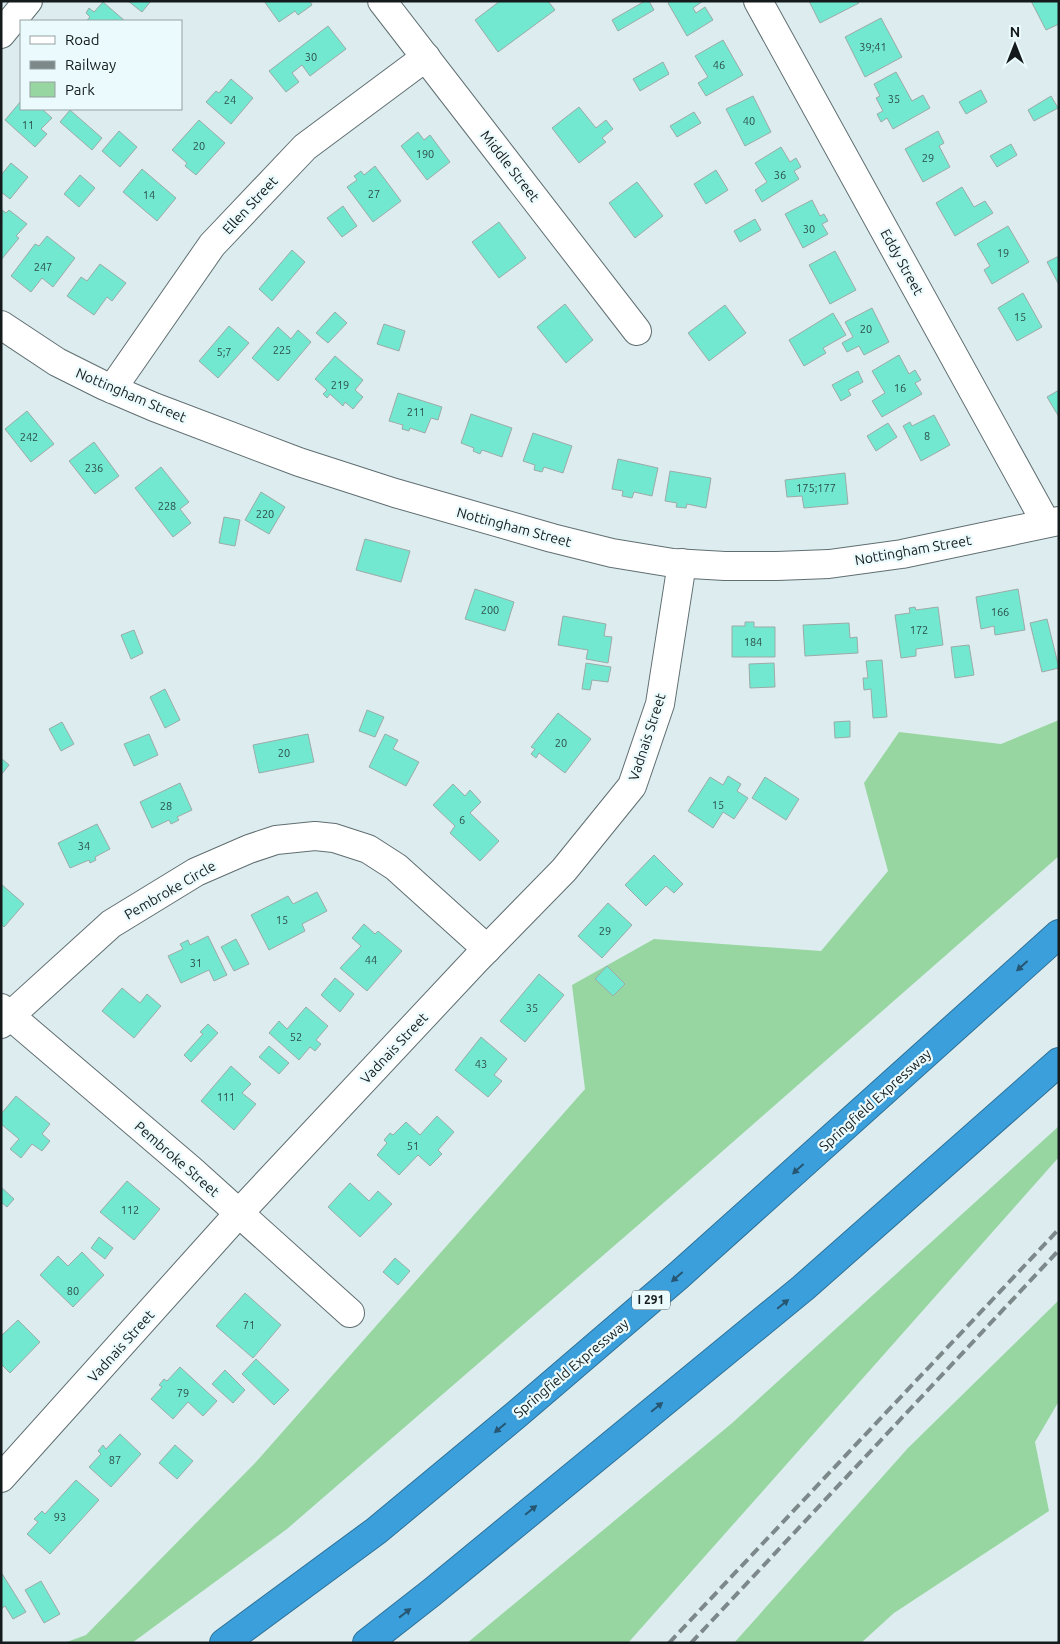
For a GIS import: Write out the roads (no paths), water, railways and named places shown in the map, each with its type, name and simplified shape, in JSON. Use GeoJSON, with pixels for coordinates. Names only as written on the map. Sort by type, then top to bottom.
{"type":"FeatureCollection","features":[{"type":"Feature","properties":{"kind":"highway","name":"Springfield Expressway"},"geometry":{"type":"LineString","coordinates":[[224,1643],[376,1531],[517,1414],[678,1276],[1059,934]]}},
{"type":"Feature","properties":{"kind":"highway"},"geometry":{"type":"LineString","coordinates":[[367,1643],[803,1288],[1059,1062]]}},
{"type":"Feature","properties":{"kind":"street"},"geometry":{"type":"LineString","coordinates":[[1,34],[28,1]]}},
{"type":"Feature","properties":{"kind":"street","name":"Middle Street"},"geometry":{"type":"LineString","coordinates":[[382,1],[637,331]]}},
{"type":"Feature","properties":{"kind":"street","name":"Eddy Street"},"geometry":{"type":"LineString","coordinates":[[758,1],[1052,522]]}},
{"type":"Feature","properties":{"kind":"street","name":"Ellen Street"},"geometry":{"type":"LineString","coordinates":[[112,389],[212,245],[305,147],[426,56]]}},
{"type":"Feature","properties":{"kind":"street","name":"Nottingham Street"},"geometry":{"type":"LineString","coordinates":[[1,325],[57,362],[112,389],[299,462],[395,493],[612,553],[682,563],[777,566],[829,564],[902,554],[1052,522]]}},
{"type":"Feature","properties":{"kind":"street","name":"Vadnais Street"},"geometry":{"type":"LineString","coordinates":[[1,1478],[240,1214],[487,949],[564,870],[632,786],[660,704],[682,563]]}},
{"type":"Feature","properties":{"kind":"street","name":"Pembroke Circle"},"geometry":{"type":"LineString","coordinates":[[4,1016],[111,924],[196,872],[249,848],[276,840],[295,837],[315,836],[351,842],[384,858],[487,949]]}},
{"type":"Feature","properties":{"kind":"street","name":"Pembroke Street"},"geometry":{"type":"LineString","coordinates":[[4,1016],[191,1170],[350,1313]]}},
{"type":"Feature","properties":{"kind":"railway"},"geometry":{"type":"LineString","coordinates":[[669,1643],[1059,1229]]}},
{"type":"Feature","properties":{"kind":"railway"},"geometry":{"type":"LineString","coordinates":[[691,1643],[1059,1250]]}}]}
